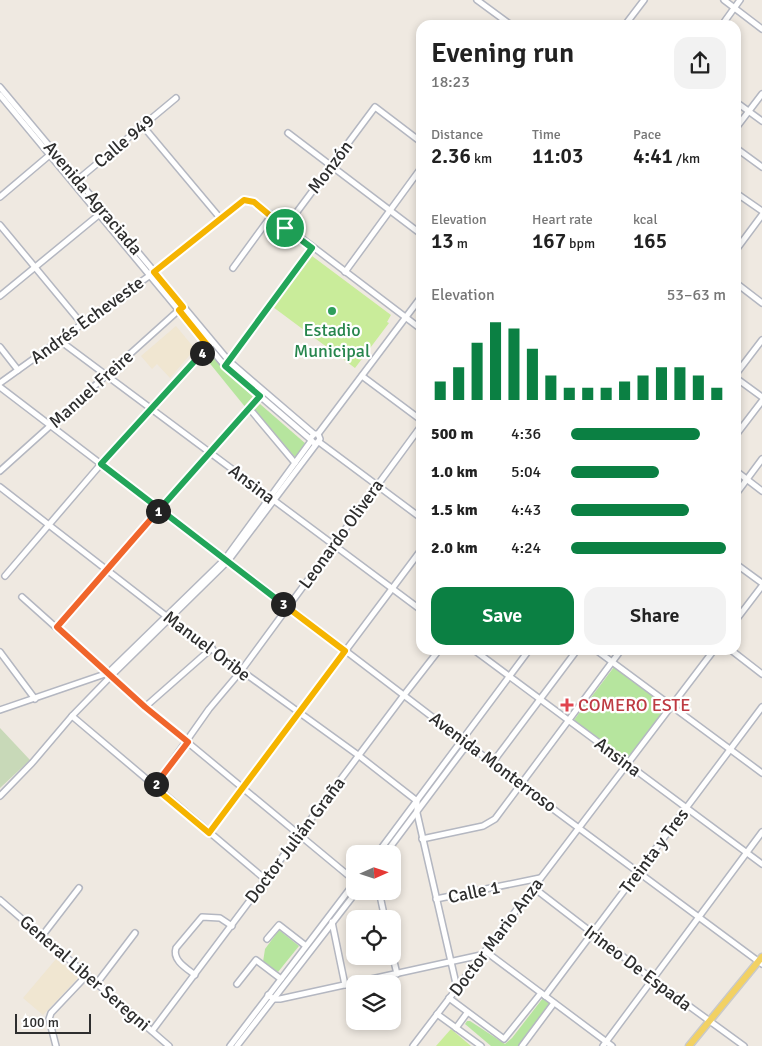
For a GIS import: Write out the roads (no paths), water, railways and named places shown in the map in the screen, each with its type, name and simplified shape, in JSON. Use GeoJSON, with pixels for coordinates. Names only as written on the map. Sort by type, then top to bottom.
{"type":"FeatureCollection","features":[{"type":"Feature","properties":{"kind":"main road"},"geometry":{"type":"LineString","coordinates":[[689,1046],[761,961]]}},
{"type":"Feature","properties":{"kind":"street"},"geometry":{"type":"LineString","coordinates":[[477,0],[504,20]]}},
{"type":"Feature","properties":{"kind":"street"},"geometry":{"type":"LineString","coordinates":[[629,20],[644,0]]}},
{"type":"Feature","properties":{"kind":"street"},"geometry":{"type":"LineString","coordinates":[[724,0],[762,29]]}},
{"type":"Feature","properties":{"kind":"street"},"geometry":{"type":"LineString","coordinates":[[726,20],[740,0]]}},
{"type":"Feature","properties":{"kind":"street","name":"Avenida Agraciada"},"geometry":{"type":"LineString","coordinates":[[0,86],[1,95],[52,153],[210,344],[225,366],[314,441],[416,514]]}},
{"type":"Feature","properties":{"kind":"street"},"geometry":{"type":"LineString","coordinates":[[741,121],[762,94]]}},
{"type":"Feature","properties":{"kind":"street","name":"Calle 949"},"geometry":{"type":"LineString","coordinates":[[75,182],[176,98]]}},
{"type":"Feature","properties":{"kind":"street"},"geometry":{"type":"LineString","coordinates":[[741,105],[762,121]]}},
{"type":"Feature","properties":{"kind":"street","name":"Monzón"},"geometry":{"type":"LineString","coordinates":[[285,228],[375,107],[416,138]]}},
{"type":"Feature","properties":{"kind":"street"},"geometry":{"type":"LineString","coordinates":[[142,125],[220,218]]}},
{"type":"Feature","properties":{"kind":"street"},"geometry":{"type":"LineString","coordinates":[[288,133],[416,230]]}},
{"type":"Feature","properties":{"kind":"street"},"geometry":{"type":"LineString","coordinates":[[741,152],[762,167]]}},
{"type":"Feature","properties":{"kind":"street"},"geometry":{"type":"LineString","coordinates":[[0,197],[52,153]]}},
{"type":"Feature","properties":{"kind":"street"},"geometry":{"type":"LineString","coordinates":[[344,272],[416,175]]}},
{"type":"Feature","properties":{"kind":"street"},"geometry":{"type":"LineString","coordinates":[[741,196],[762,211]]}},
{"type":"Feature","properties":{"kind":"street","name":"Andrés Echeveste"},"geometry":{"type":"LineString","coordinates":[[0,383],[152,274],[244,200],[254,202],[270,216]]}},
{"type":"Feature","properties":{"kind":"street"},"geometry":{"type":"LineString","coordinates":[[0,296],[101,213]]}},
{"type":"Feature","properties":{"kind":"street"},"geometry":{"type":"LineString","coordinates":[[741,243],[762,215]]}},
{"type":"Feature","properties":{"kind":"street"},"geometry":{"type":"LineString","coordinates":[[233,268],[270,216],[416,325]]}},
{"type":"Feature","properties":{"kind":"street"},"geometry":{"type":"LineString","coordinates":[[0,225],[82,324]]}},
{"type":"Feature","properties":{"kind":"street"},"geometry":{"type":"LineString","coordinates":[[225,366],[312,248]]}},
{"type":"Feature","properties":{"kind":"street"},"geometry":{"type":"LineString","coordinates":[[741,287],[762,302]]}},
{"type":"Feature","properties":{"kind":"street"},"geometry":{"type":"LineString","coordinates":[[314,441],[311,436],[316,434],[416,304]]}},
{"type":"Feature","properties":{"kind":"street","name":"Manuel Freire"},"geometry":{"type":"LineString","coordinates":[[0,472],[181,309]]}},
{"type":"Feature","properties":{"kind":"street","name":"Ansina"},"geometry":{"type":"LineString","coordinates":[[59,340],[416,606]]}},
{"type":"Feature","properties":{"kind":"street"},"geometry":{"type":"LineString","coordinates":[[741,367],[762,340]]}},
{"type":"Feature","properties":{"kind":"street"},"geometry":{"type":"LineString","coordinates":[[5,576],[101,464],[210,344]]}},
{"type":"Feature","properties":{"kind":"street","name":"Avenida Agraciada"},"geometry":{"type":"LineString","coordinates":[[210,344],[316,434]]}},
{"type":"Feature","properties":{"kind":"street"},"geometry":{"type":"LineString","coordinates":[[0,347],[18,370]]}},
{"type":"Feature","properties":{"kind":"street"},"geometry":{"type":"LineString","coordinates":[[362,376],[416,416]]}},
{"type":"Feature","properties":{"kind":"street"},"geometry":{"type":"LineString","coordinates":[[741,382],[762,397]]}},
{"type":"Feature","properties":{"kind":"street","name":"Avenida Monterroso"},"geometry":{"type":"LineString","coordinates":[[0,387],[521,784],[761,961]]}},
{"type":"Feature","properties":{"kind":"street"},"geometry":{"type":"LineString","coordinates":[[57,627],[264,391]]}},
{"type":"Feature","properties":{"kind":"street"},"geometry":{"type":"LineString","coordinates":[[741,428],[762,401]]}},
{"type":"Feature","properties":{"kind":"street"},"geometry":{"type":"LineString","coordinates":[[249,408],[295,463]]}},
{"type":"Feature","properties":{"kind":"street","name":"Leonardo Olivera"},"geometry":{"type":"LineString","coordinates":[[154,787],[188,742],[209,709],[241,670],[416,433]]}},
{"type":"Feature","properties":{"kind":"street"},"geometry":{"type":"LineString","coordinates":[[272,499],[295,463],[320,436],[316,434]]}},
{"type":"Feature","properties":{"kind":"street"},"geometry":{"type":"LineString","coordinates":[[0,796],[32,763],[109,675],[226,560],[314,441]]}},
{"type":"Feature","properties":{"kind":"street"},"geometry":{"type":"LineString","coordinates":[[741,488],[762,460]]}},
{"type":"Feature","properties":{"kind":"street"},"geometry":{"type":"LineString","coordinates":[[741,475],[762,490]]}},
{"type":"Feature","properties":{"kind":"street","name":"Manuel Oribe"},"geometry":{"type":"LineString","coordinates":[[0,487],[169,617],[358,756],[417,802]]}},
{"type":"Feature","properties":{"kind":"street"},"geometry":{"type":"LineString","coordinates":[[209,833],[416,557]]}},
{"type":"Feature","properties":{"kind":"street"},"geometry":{"type":"LineString","coordinates":[[741,568],[762,585],[741,613]]}},
{"type":"Feature","properties":{"kind":"street"},"geometry":{"type":"LineString","coordinates":[[22,597],[145,707],[346,874]]}},
{"type":"Feature","properties":{"kind":"street"},"geometry":{"type":"LineString","coordinates":[[145,707],[212,648]]}},
{"type":"Feature","properties":{"kind":"street"},"geometry":{"type":"LineString","coordinates":[[0,652],[35,699]]}},
{"type":"Feature","properties":{"kind":"street","name":"Doctor Julián Graña"},"geometry":{"type":"LineString","coordinates":[[152,1031],[435,655]]}},
{"type":"Feature","properties":{"kind":"street","name":"Ansina"},"geometry":{"type":"LineString","coordinates":[[480,655],[762,864]]}},
{"type":"Feature","properties":{"kind":"street"},"geometry":{"type":"LineString","coordinates":[[384,845],[525,655]]}},
{"type":"Feature","properties":{"kind":"street"},"geometry":{"type":"LineString","coordinates":[[493,762],[572,655]]}},
{"type":"Feature","properties":{"kind":"street"},"geometry":{"type":"LineString","coordinates":[[603,655],[762,773]]}},
{"type":"Feature","properties":{"kind":"street"},"geometry":{"type":"LineString","coordinates":[[422,839],[483,826],[494,819],[617,655]]}},
{"type":"Feature","properties":{"kind":"street","name":"Doctor Mario Anza"},"geometry":{"type":"LineString","coordinates":[[413,1046],[710,655]]}},
{"type":"Feature","properties":{"kind":"street"},"geometry":{"type":"LineString","coordinates":[[737,655],[762,674]]}},
{"type":"Feature","properties":{"kind":"street"},"geometry":{"type":"LineString","coordinates":[[0,710],[109,675]]}},
{"type":"Feature","properties":{"kind":"street","name":"Treinta y Tres"},"geometry":{"type":"LineString","coordinates":[[468,1013],[504,1039],[592,933],[762,706]]}},
{"type":"Feature","properties":{"kind":"street"},"geometry":{"type":"LineString","coordinates":[[72,716],[266,880]]}},
{"type":"Feature","properties":{"kind":"street"},"geometry":{"type":"LineString","coordinates":[[392,845],[463,750],[475,748]]}},
{"type":"Feature","properties":{"kind":"street"},"geometry":{"type":"LineString","coordinates":[[417,802],[422,839],[456,988]]}},
{"type":"Feature","properties":{"kind":"street"},"geometry":{"type":"LineString","coordinates":[[604,1044],[762,832]]}},
{"type":"Feature","properties":{"kind":"street","name":"Calle 1"},"geometry":{"type":"LineString","coordinates":[[436,899],[540,878]]}},
{"type":"Feature","properties":{"kind":"street"},"geometry":{"type":"LineString","coordinates":[[42,936],[79,888]]}},
{"type":"Feature","properties":{"kind":"street","name":"Irineo De Espada"},"geometry":{"type":"LineString","coordinates":[[534,888],[652,979],[744,1046]]}},
{"type":"Feature","properties":{"kind":"street"},"geometry":{"type":"LineString","coordinates":[[238,1046],[274,999],[346,896]]}},
{"type":"Feature","properties":{"kind":"street","name":"General Liber Seregni"},"geometry":{"type":"LineString","coordinates":[[0,900],[152,1031],[163,1044],[169,1046]]}},
{"type":"Feature","properties":{"kind":"street"},"geometry":{"type":"LineString","coordinates":[[230,1046],[306,946],[348,900]]}},
{"type":"Feature","properties":{"kind":"street"},"geometry":{"type":"LineString","coordinates":[[195,975],[176,959],[174,952],[176,948],[202,917],[220,918],[232,926]]}},
{"type":"Feature","properties":{"kind":"street"},"geometry":{"type":"LineString","coordinates":[[330,921],[345,985]]}},
{"type":"Feature","properties":{"kind":"street"},"geometry":{"type":"LineString","coordinates":[[267,939],[279,925],[306,946]]}},
{"type":"Feature","properties":{"kind":"street"},"geometry":{"type":"LineString","coordinates":[[97,984],[135,934]]}},
{"type":"Feature","properties":{"kind":"street"},"geometry":{"type":"LineString","coordinates":[[268,995],[274,999],[397,974],[484,953],[543,994],[604,1044],[612,1046]]}},
{"type":"Feature","properties":{"kind":"street"},"geometry":{"type":"LineString","coordinates":[[237,984],[256,960],[281,979]]}},
{"type":"Feature","properties":{"kind":"street"},"geometry":{"type":"LineString","coordinates":[[395,965],[397,974]]}},
{"type":"Feature","properties":{"kind":"street"},"geometry":{"type":"LineString","coordinates":[[56,1046],[49,1019],[51,1013],[87,975]]}},
{"type":"Feature","properties":{"kind":"street"},"geometry":{"type":"LineString","coordinates":[[449,998],[468,1013],[456,1028]]}},
{"type":"Feature","properties":{"kind":"street"},"geometry":{"type":"LineString","coordinates":[[522,1046],[554,1003]]}},
{"type":"Feature","properties":{"kind":"street"},"geometry":{"type":"LineString","coordinates":[[437,1014],[481,1046]]}},
{"type":"Feature","properties":{"kind":"place","name":"Estadio Municipal"},"geometry":{"type":"Point","coordinates":[332,311]}},
{"type":"Feature","properties":{"kind":"place","name":"COMERO ESTE"},"geometry":{"type":"Point","coordinates":[567,705]}}]}
